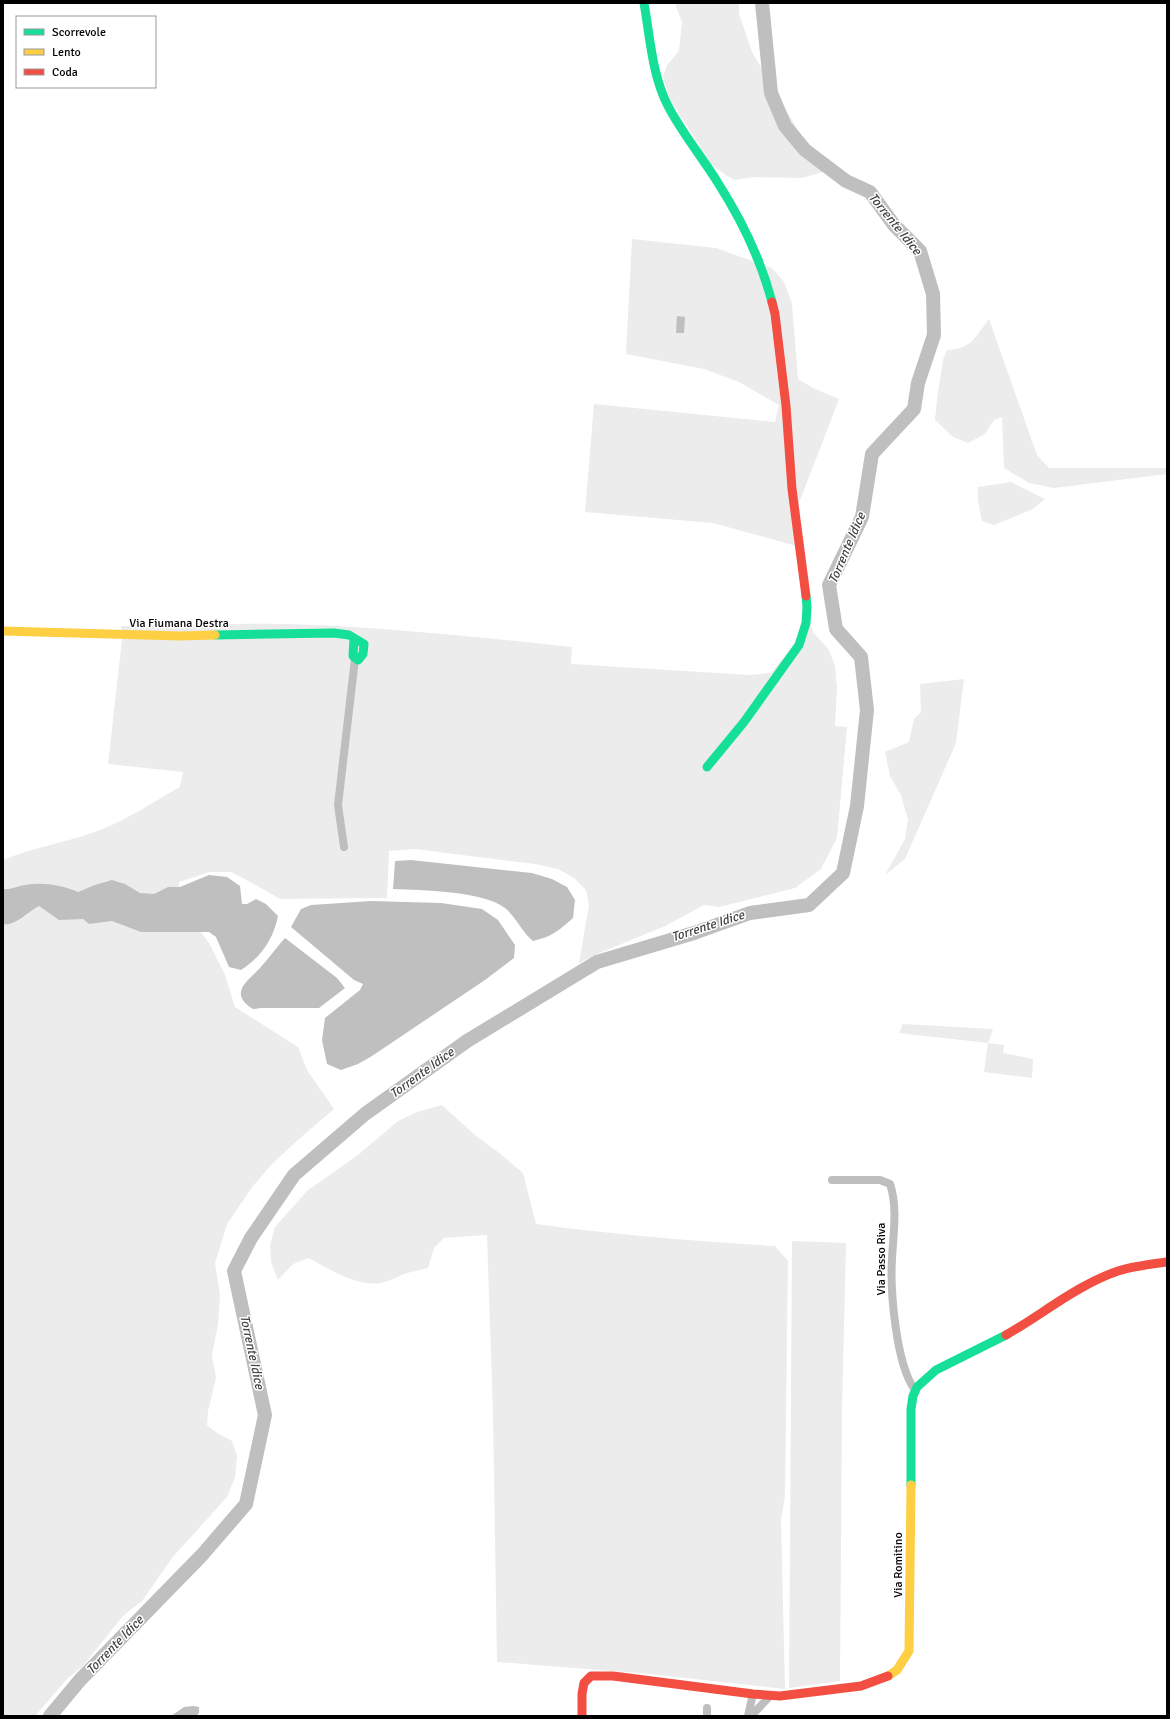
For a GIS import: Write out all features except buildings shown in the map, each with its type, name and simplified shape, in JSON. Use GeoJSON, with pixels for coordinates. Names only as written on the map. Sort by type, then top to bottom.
{"type":"FeatureCollection","features":[{"type":"Feature","properties":{"kind":"street"},"geometry":{"type":"LineString","coordinates":[[644,3],[657,77],[668,106],[719,184],[746,232],[766,279],[773,307],[786,406],[792,489],[807,607],[806,623],[799,645],[744,722],[707,767]]}},
{"type":"Feature","properties":{"kind":"street","name":"Via Fiumana Destra"},"geometry":{"type":"LineString","coordinates":[[3,631],[180,636],[313,633],[349,635],[354,639],[352,650],[355,659],[338,804],[344,847]]}},
{"type":"Feature","properties":{"kind":"street","name":"Via Passo Riva"},"geometry":{"type":"LineString","coordinates":[[832,1180],[880,1180],[890,1184],[893,1192],[894,1219],[891,1268],[894,1318],[905,1370],[909,1382],[915,1390]]}},
{"type":"Feature","properties":{"kind":"street"},"geometry":{"type":"LineString","coordinates":[[915,1390],[919,1384],[942,1367],[1003,1337],[1090,1283],[1112,1273],[1132,1267],[1167,1262]]}},
{"type":"Feature","properties":{"kind":"street","name":"Via Romitino"},"geometry":{"type":"LineString","coordinates":[[582,1716],[582,1694],[584,1683],[591,1676],[613,1676],[753,1694],[793,1695],[861,1686],[886,1678],[897,1670],[906,1657],[910,1637],[911,1409],[912,1395],[915,1390]]}},
{"type":"Feature","properties":{"kind":"street"},"geometry":{"type":"LineString","coordinates":[[748,1716],[753,1694]]}},
{"type":"Feature","properties":{"kind":"street"},"geometry":{"type":"LineString","coordinates":[[751,1716],[771,1695]]}},
{"type":"Feature","properties":{"kind":"shaded area"},"geometry":{"type":"Polygon","coordinates":[[[675,3],[739,3],[739,14],[752,52],[799,132],[827,171],[802,178],[754,177],[735,180],[711,164],[670,99],[663,77],[667,65],[679,51],[682,22],[675,3]]]}},
{"type":"Feature","properties":{"kind":"shaded area"},"geometry":{"type":"Polygon","coordinates":[[[632,239],[716,248],[772,268],[784,282],[792,304],[798,379],[813,388],[839,399],[799,503],[800,547],[713,523],[585,512],[594,404],[775,422],[779,405],[739,382],[704,369],[626,354],[632,239]]]}},
{"type":"Feature","properties":{"kind":"shaded area"},"geometry":{"type":"Polygon","coordinates":[[[677,316],[685,317],[684,333],[676,333],[677,316]]]}},
{"type":"Feature","properties":{"kind":"shaded area"},"geometry":{"type":"Polygon","coordinates":[[[989,319],[1037,455],[1049,468],[1167,468],[1167,474],[1054,488],[1029,483],[1004,468],[1002,417],[994,420],[985,434],[968,443],[953,437],[935,420],[943,360],[947,350],[962,347],[972,341],[989,319]]]}},
{"type":"Feature","properties":{"kind":"shaded area"},"geometry":{"type":"Polygon","coordinates":[[[1011,482],[1045,499],[1033,509],[994,525],[982,521],[978,500],[978,487],[1011,482]]]}},
{"type":"Feature","properties":{"kind":"shaded area"},"geometry":{"type":"Polygon","coordinates":[[[808,618],[813,632],[829,650],[835,666],[837,688],[835,726],[847,727],[837,838],[821,869],[795,888],[719,907],[704,905],[665,926],[579,963],[589,905],[586,890],[574,878],[558,869],[535,864],[415,849],[389,851],[387,898],[280,899],[231,872],[209,872],[179,882],[178,905],[189,916],[209,943],[225,975],[235,1007],[298,1047],[307,1070],[334,1109],[272,1164],[253,1186],[227,1224],[215,1263],[220,1295],[218,1324],[212,1355],[216,1378],[208,1411],[207,1425],[217,1433],[232,1441],[237,1456],[235,1477],[227,1497],[172,1558],[142,1601],[123,1616],[83,1666],[68,1678],[35,1716],[3,1716],[3,860],[28,851],[80,837],[115,824],[180,787],[183,772],[108,764],[122,640],[121,626],[291,624],[412,631],[572,647],[571,664],[750,675],[771,673],[793,646],[808,618]]]}},
{"type":"Feature","properties":{"kind":"shaded area"},"geometry":{"type":"Polygon","coordinates":[[[964,679],[956,743],[905,859],[885,875],[905,839],[908,820],[901,795],[890,776],[885,752],[909,742],[914,719],[921,712],[920,684],[964,679]]]}},
{"type":"Feature","properties":{"kind":"shaded area"},"geometry":{"type":"Polygon","coordinates":[[[411,860],[532,873],[552,879],[567,887],[575,900],[573,918],[555,932],[533,941],[509,912],[495,902],[451,892],[393,889],[395,861],[411,860]]]}},
{"type":"Feature","properties":{"kind":"shaded area"},"geometry":{"type":"Polygon","coordinates":[[[209,875],[227,877],[240,886],[242,904],[247,904],[256,899],[266,904],[278,916],[273,933],[265,947],[255,959],[241,970],[229,967],[216,937],[209,932],[141,932],[112,921],[89,924],[83,919],[59,920],[39,906],[17,921],[3,924],[3,889],[32,884],[46,884],[59,886],[78,892],[112,880],[125,884],[140,893],[154,894],[168,887],[180,887],[209,875]]]}},
{"type":"Feature","properties":{"kind":"shaded area"},"geometry":{"type":"Polygon","coordinates":[[[371,901],[441,903],[482,909],[498,920],[515,945],[514,958],[485,980],[372,1056],[358,1064],[341,1070],[327,1064],[322,1040],[325,1018],[360,990],[363,984],[354,980],[291,927],[301,909],[311,905],[371,901]]]}},
{"type":"Feature","properties":{"kind":"shaded area"},"geometry":{"type":"Polygon","coordinates":[[[285,938],[337,978],[345,988],[319,1008],[253,1009],[242,998],[242,988],[285,938]]]}},
{"type":"Feature","properties":{"kind":"shaded area"},"geometry":{"type":"Polygon","coordinates":[[[903,1024],[993,1029],[988,1043],[899,1033],[903,1024]]]}},
{"type":"Feature","properties":{"kind":"shaded area"},"geometry":{"type":"Polygon","coordinates":[[[988,1043],[1004,1045],[1003,1053],[1033,1059],[1032,1078],[984,1072],[988,1043]]]}},
{"type":"Feature","properties":{"kind":"shaded area"},"geometry":{"type":"Polygon","coordinates":[[[442,1105],[476,1136],[523,1173],[536,1224],[655,1237],[775,1246],[788,1261],[785,1495],[781,1520],[785,1689],[649,1674],[497,1662],[493,1414],[487,1235],[444,1238],[434,1248],[428,1268],[407,1273],[381,1283],[372,1284],[353,1280],[334,1272],[309,1258],[293,1264],[278,1280],[271,1262],[270,1245],[275,1227],[307,1191],[358,1155],[398,1121],[417,1112],[442,1105]]]}},
{"type":"Feature","properties":{"kind":"shaded area"},"geometry":{"type":"Polygon","coordinates":[[[792,1241],[846,1243],[842,1411],[840,1681],[789,1688],[792,1241]]]}},
{"type":"Feature","properties":{"kind":"shaded area"},"geometry":{"type":"Polygon","coordinates":[[[184,1707],[199,1707],[199,1713],[196,1716],[171,1716],[184,1707]]]}},
{"type":"Feature","properties":{"kind":"waterway","name":"Torrente Idice"},"geometry":{"type":"LineString","coordinates":[[50,1716],[80,1680],[202,1555],[246,1504],[265,1415],[234,1271],[251,1238],[294,1175],[365,1114],[467,1041],[597,962],[694,933],[750,913],[809,905],[843,873],[857,806],[867,710],[861,657],[836,629],[829,585],[862,517],[872,454],[914,409],[918,383],[934,335],[933,294],[920,251],[894,225],[870,192],[846,181],[805,150],[785,126],[771,93],[762,3]]}},
{"type":"Feature","properties":{"kind":"traffic: fast"},"geometry":{"type":"LineString","coordinates":[[644,3],[652,56],[658,82],[668,106],[735,211],[750,240],[772,302]]}},
{"type":"Feature","properties":{"kind":"traffic: fast"},"geometry":{"type":"LineString","coordinates":[[707,767],[744,722],[799,645],[806,623],[806,596]]}},
{"type":"Feature","properties":{"kind":"traffic: fast"},"geometry":{"type":"LineString","coordinates":[[215,635],[334,633],[349,635],[364,644],[363,654],[358,660],[353,656],[354,639]]}},
{"type":"Feature","properties":{"kind":"traffic: fast"},"geometry":{"type":"LineString","coordinates":[[911,1485],[911,1409],[913,1396],[917,1387],[936,1370],[1006,1335]]}},
{"type":"Feature","properties":{"kind":"traffic: slow"},"geometry":{"type":"LineString","coordinates":[[3,631],[180,636],[215,635]]}},
{"type":"Feature","properties":{"kind":"traffic: slow"},"geometry":{"type":"LineString","coordinates":[[888,1676],[897,1670],[909,1651],[911,1485]]}},
{"type":"Feature","properties":{"kind":"traffic: jam"},"geometry":{"type":"LineString","coordinates":[[772,302],[775,314],[786,406],[792,489],[806,596]]}},
{"type":"Feature","properties":{"kind":"traffic: jam"},"geometry":{"type":"LineString","coordinates":[[1006,1335],[1074,1292],[1103,1277],[1118,1271],[1142,1265],[1167,1262]]}},
{"type":"Feature","properties":{"kind":"traffic: jam"},"geometry":{"type":"LineString","coordinates":[[582,1716],[582,1694],[584,1683],[591,1676],[613,1676],[753,1694],[780,1696],[861,1686],[888,1676]]}}]}
